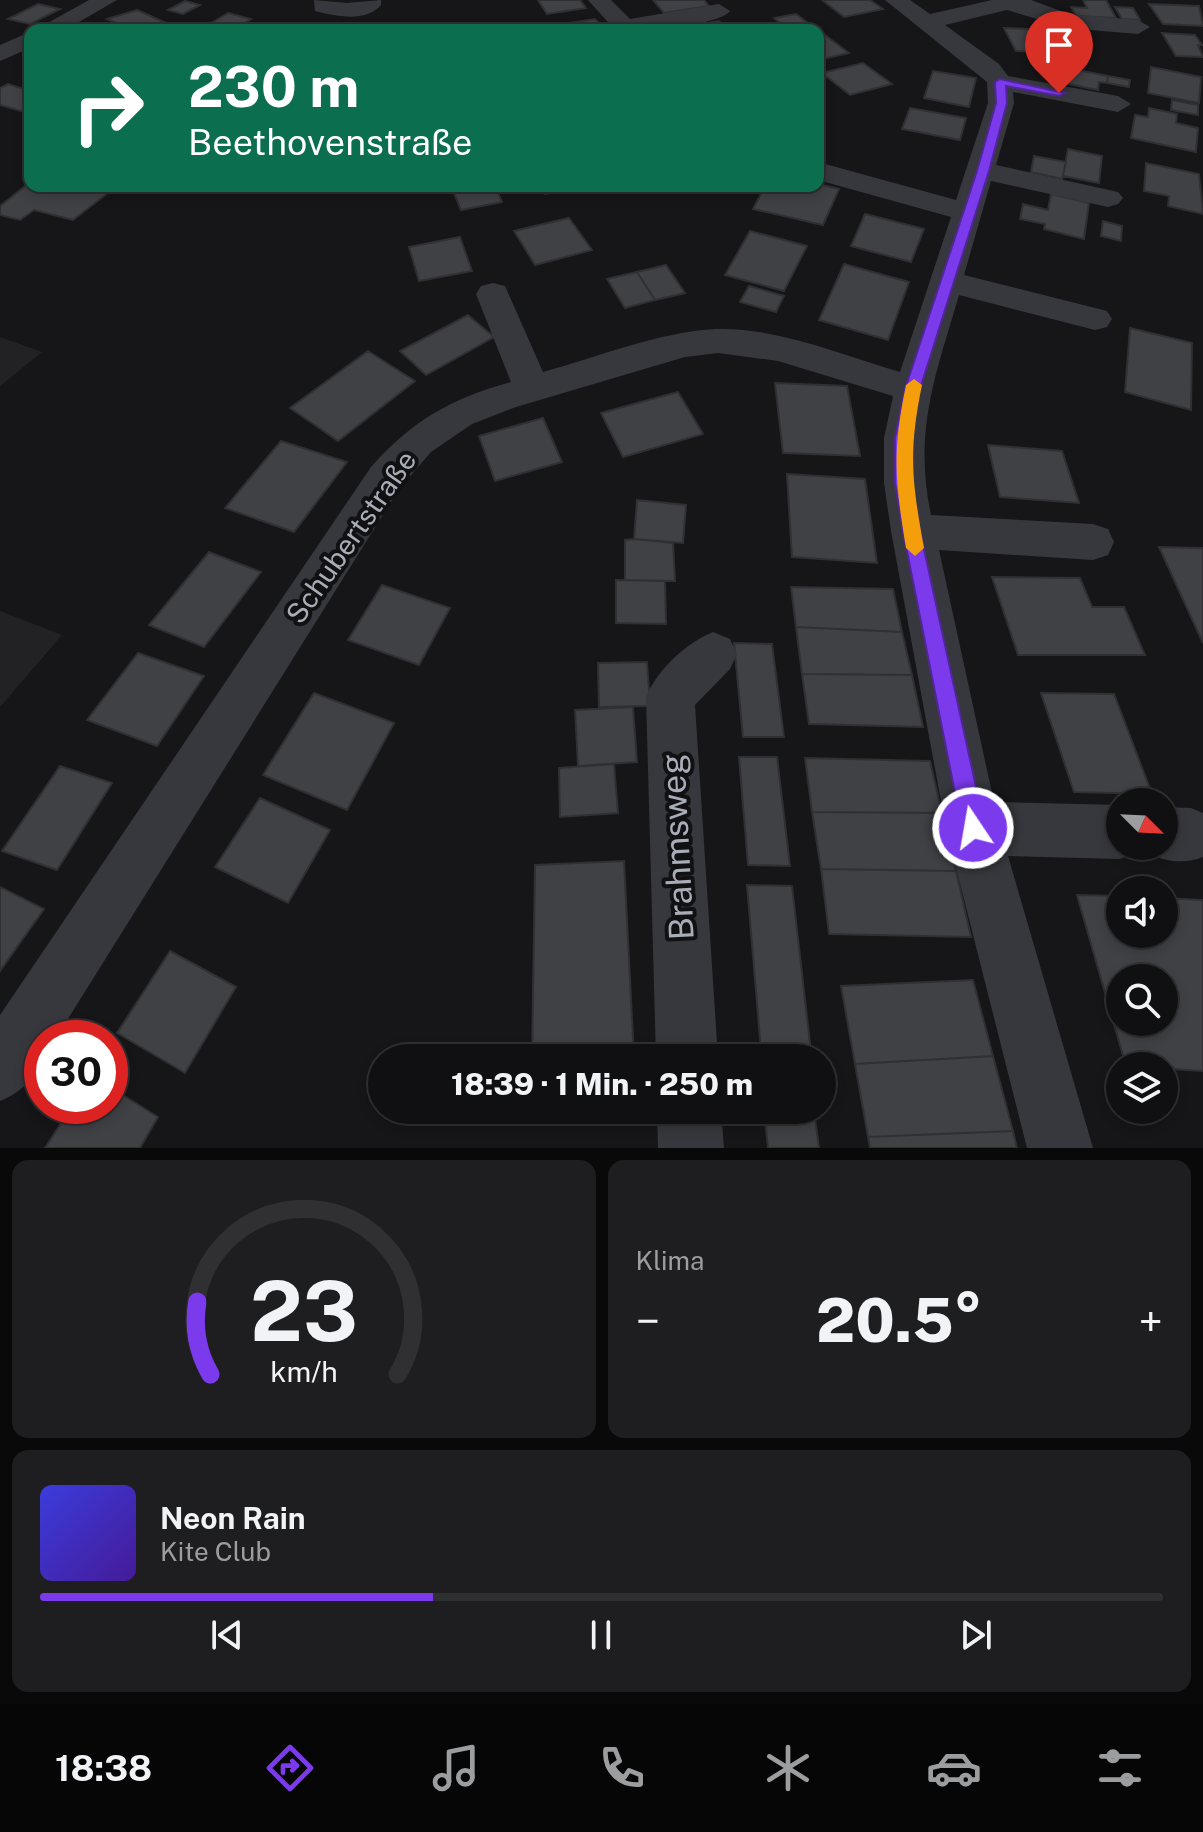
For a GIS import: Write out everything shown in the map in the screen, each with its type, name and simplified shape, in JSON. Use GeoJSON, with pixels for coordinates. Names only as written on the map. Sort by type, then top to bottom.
{"type":"FeatureCollection","features":[{"type":"Feature","properties":{"kind":"street"},"geometry":{"type":"LineString","coordinates":[[59,24],[106,0]]}},
{"type":"Feature","properties":{"kind":"street"},"geometry":{"type":"LineString","coordinates":[[325,0],[323,6],[365,5],[379,24]]}},
{"type":"Feature","properties":{"kind":"street"},"geometry":{"type":"LineString","coordinates":[[599,0],[622,24]]}},
{"type":"Feature","properties":{"kind":"street"},"geometry":{"type":"LineString","coordinates":[[911,11],[1016,2],[1067,21],[1138,27]]}},
{"type":"Feature","properties":{"kind":"street"},"geometry":{"type":"LineString","coordinates":[[648,24],[719,11]]}},
{"type":"Feature","properties":{"kind":"street"},"geometry":{"type":"LineString","coordinates":[[911,11],[990,69],[1000,82],[1001,103],[983,171],[913,389],[903,438],[904,483],[973,828],[1060,1148]]}},
{"type":"Feature","properties":{"kind":"street"},"geometry":{"type":"LineString","coordinates":[[0,54],[24,42]]}},
{"type":"Feature","properties":{"kind":"street"},"geometry":{"type":"LineString","coordinates":[[1000,82],[1118,104]]}},
{"type":"Feature","properties":{"kind":"street"},"geometry":{"type":"LineString","coordinates":[[983,171],[1108,198]]}},
{"type":"Feature","properties":{"kind":"street"},"geometry":{"type":"LineString","coordinates":[[824,173],[970,213]]}},
{"type":"Feature","properties":{"kind":"street"},"geometry":{"type":"LineString","coordinates":[[947,281],[1095,319]]}},
{"type":"Feature","properties":{"kind":"street"},"geometry":{"type":"LineString","coordinates":[[493,294],[532,389]]}},
{"type":"Feature","properties":{"kind":"street","name":"Schubertstraße"},"geometry":{"type":"LineString","coordinates":[[0,1070],[385,478],[417,442],[459,414],[532,389],[684,345],[718,341],[780,349],[913,389]]}},
{"type":"Feature","properties":{"kind":"street"},"geometry":{"type":"LineString","coordinates":[[912,531],[1093,542]]}},
{"type":"Feature","properties":{"kind":"street","name":"Brahmsweg"},"geometry":{"type":"LineString","coordinates":[[686,1044],[670,697],[713,654]]}},
{"type":"Feature","properties":{"kind":"street"},"geometry":{"type":"LineString","coordinates":[[973,828],[1106,832]]}},
{"type":"Feature","properties":{"kind":"street"},"geometry":{"type":"LineString","coordinates":[[690,1124],[691,1148]]}},
{"type":"Feature","properties":{"kind":"shaded area"},"geometry":{"type":"Polygon","coordinates":[[[0,337],[42,352],[0,386],[0,337]]]}},
{"type":"Feature","properties":{"kind":"shaded area"},"geometry":{"type":"Polygon","coordinates":[[[0,611],[62,635],[0,707],[0,611]]]}},
{"type":"Feature","properties":{"kind":"building"},"geometry":{"type":"Polygon","coordinates":[[[538,0],[580,0],[586,8],[547,14],[538,0]]]}},
{"type":"Feature","properties":{"kind":"building"},"geometry":{"type":"Polygon","coordinates":[[[653,0],[704,0],[709,6],[664,13],[653,0]]]}},
{"type":"Feature","properties":{"kind":"building"},"geometry":{"type":"Polygon","coordinates":[[[822,0],[870,0],[883,9],[844,17],[822,0]]]}},
{"type":"Feature","properties":{"kind":"building"},"geometry":{"type":"Polygon","coordinates":[[[1083,0],[1106,0],[1116,18],[1076,16],[1071,7],[1087,8],[1083,0]]]}},
{"type":"Feature","properties":{"kind":"building"},"geometry":{"type":"Polygon","coordinates":[[[185,1],[200,5],[183,14],[168,10],[185,1]]]}},
{"type":"Feature","properties":{"kind":"building"},"geometry":{"type":"Polygon","coordinates":[[[38,4],[60,9],[30,24],[8,19],[38,4]]]}},
{"type":"Feature","properties":{"kind":"building"},"geometry":{"type":"Polygon","coordinates":[[[1149,4],[1199,6],[1203,26],[1163,24],[1149,4]]]}},
{"type":"Feature","properties":{"kind":"building"},"geometry":{"type":"Polygon","coordinates":[[[1115,7],[1133,8],[1140,20],[1122,19],[1115,7]]]}},
{"type":"Feature","properties":{"kind":"building"},"geometry":{"type":"Polygon","coordinates":[[[137,10],[164,22],[118,24],[107,19],[137,10]]]}},
{"type":"Feature","properties":{"kind":"building"},"geometry":{"type":"Polygon","coordinates":[[[228,13],[251,19],[243,24],[210,24],[228,13]]]}},
{"type":"Feature","properties":{"kind":"building"},"geometry":{"type":"Polygon","coordinates":[[[796,14],[809,24],[782,24],[774,18],[796,14]]]}},
{"type":"Feature","properties":{"kind":"building"},"geometry":{"type":"Polygon","coordinates":[[[595,19],[600,24],[563,24],[595,19]]]}},
{"type":"Feature","properties":{"kind":"building"},"geometry":{"type":"Polygon","coordinates":[[[1004,28],[1054,30],[1067,53],[1016,51],[1004,28]]]}},
{"type":"Feature","properties":{"kind":"building"},"geometry":{"type":"Polygon","coordinates":[[[1162,33],[1195,35],[1202,45],[1198,45],[1203,57],[1176,56],[1162,33]]]}},
{"type":"Feature","properties":{"kind":"building"},"geometry":{"type":"Polygon","coordinates":[[[825,35],[849,53],[824,59],[825,35]]]}},
{"type":"Feature","properties":{"kind":"building"},"geometry":{"type":"Polygon","coordinates":[[[863,63],[892,84],[850,95],[824,73],[863,63]]]}},
{"type":"Feature","properties":{"kind":"building"},"geometry":{"type":"Polygon","coordinates":[[[1151,67],[1201,77],[1199,103],[1148,93],[1151,67]]]}},
{"type":"Feature","properties":{"kind":"building"},"geometry":{"type":"Polygon","coordinates":[[[1073,69],[1108,76],[1107,83],[1099,82],[1098,90],[1053,81],[1055,70],[1073,74],[1073,69]]]}},
{"type":"Feature","properties":{"kind":"building"},"geometry":{"type":"Polygon","coordinates":[[[933,71],[976,78],[969,107],[924,98],[933,71]]]}},
{"type":"Feature","properties":{"kind":"building"},"geometry":{"type":"Polygon","coordinates":[[[1108,76],[1130,80],[1129,87],[1107,83],[1108,76]]]}},
{"type":"Feature","properties":{"kind":"building"},"geometry":{"type":"Polygon","coordinates":[[[8,84],[24,89],[24,109],[0,105],[0,88],[8,84]]]}},
{"type":"Feature","properties":{"kind":"building"},"geometry":{"type":"Polygon","coordinates":[[[1172,100],[1198,105],[1198,115],[1171,110],[1172,100]]]}},
{"type":"Feature","properties":{"kind":"building"},"geometry":{"type":"Polygon","coordinates":[[[910,108],[966,118],[960,140],[902,129],[910,108]]]}},
{"type":"Feature","properties":{"kind":"building"},"geometry":{"type":"Polygon","coordinates":[[[1149,108],[1177,114],[1176,123],[1198,128],[1196,152],[1131,138],[1135,115],[1148,117],[1149,108]]]}},
{"type":"Feature","properties":{"kind":"building"},"geometry":{"type":"Polygon","coordinates":[[[1068,149],[1102,156],[1099,183],[1063,176],[1068,149]]]}},
{"type":"Feature","properties":{"kind":"building"},"geometry":{"type":"Polygon","coordinates":[[[1034,156],[1066,162],[1062,179],[1031,172],[1034,156]]]}},
{"type":"Feature","properties":{"kind":"building"},"geometry":{"type":"Polygon","coordinates":[[[1146,163],[1199,174],[1203,214],[1168,206],[1169,196],[1144,191],[1146,163]]]}},
{"type":"Feature","properties":{"kind":"building"},"geometry":{"type":"Polygon","coordinates":[[[824,185],[839,189],[823,225],[753,209],[762,192],[824,192],[824,185]]]}},
{"type":"Feature","properties":{"kind":"building"},"geometry":{"type":"Polygon","coordinates":[[[24,187],[24,192],[109,192],[73,220],[34,210],[20,220],[0,215],[0,206],[24,187]]]}},
{"type":"Feature","properties":{"kind":"building"},"geometry":{"type":"Polygon","coordinates":[[[454,192],[498,192],[502,202],[461,210],[454,192]]]}},
{"type":"Feature","properties":{"kind":"building"},"geometry":{"type":"Polygon","coordinates":[[[1051,194],[1089,203],[1084,239],[1044,229],[1045,224],[1020,219],[1023,204],[1048,210],[1051,194]]]}},
{"type":"Feature","properties":{"kind":"building"},"geometry":{"type":"Polygon","coordinates":[[[865,214],[924,229],[911,262],[851,246],[865,214]]]}},
{"type":"Feature","properties":{"kind":"building"},"geometry":{"type":"Polygon","coordinates":[[[569,218],[592,250],[535,265],[514,231],[569,218]]]}},
{"type":"Feature","properties":{"kind":"building"},"geometry":{"type":"Polygon","coordinates":[[[1103,221],[1122,226],[1121,241],[1101,236],[1103,221]]]}},
{"type":"Feature","properties":{"kind":"building"},"geometry":{"type":"Polygon","coordinates":[[[750,231],[807,246],[784,291],[725,275],[750,231]]]}},
{"type":"Feature","properties":{"kind":"building"},"geometry":{"type":"Polygon","coordinates":[[[460,237],[472,271],[419,281],[409,247],[460,237]]]}},
{"type":"Feature","properties":{"kind":"building"},"geometry":{"type":"Polygon","coordinates":[[[844,264],[909,282],[888,340],[819,320],[844,264]]]}},
{"type":"Feature","properties":{"kind":"building"},"geometry":{"type":"Polygon","coordinates":[[[666,265],[685,293],[655,300],[637,272],[666,265]]]}},
{"type":"Feature","properties":{"kind":"building"},"geometry":{"type":"Polygon","coordinates":[[[637,272],[655,300],[625,308],[607,279],[637,272]]]}},
{"type":"Feature","properties":{"kind":"building"},"geometry":{"type":"Polygon","coordinates":[[[749,286],[784,296],[776,312],[740,302],[749,286]]]}},
{"type":"Feature","properties":{"kind":"building"},"geometry":{"type":"Polygon","coordinates":[[[468,315],[494,337],[426,375],[400,351],[468,315]]]}},
{"type":"Feature","properties":{"kind":"building"},"geometry":{"type":"Polygon","coordinates":[[[1130,328],[1192,343],[1191,410],[1125,392],[1130,328]]]}},
{"type":"Feature","properties":{"kind":"building"},"geometry":{"type":"Polygon","coordinates":[[[368,351],[415,381],[338,441],[290,408],[368,351]]]}},
{"type":"Feature","properties":{"kind":"building"},"geometry":{"type":"Polygon","coordinates":[[[775,383],[847,386],[860,456],[783,453],[775,383]]]}},
{"type":"Feature","properties":{"kind":"building"},"geometry":{"type":"Polygon","coordinates":[[[678,392],[703,434],[623,457],[601,413],[678,392]]]}},
{"type":"Feature","properties":{"kind":"building"},"geometry":{"type":"Polygon","coordinates":[[[543,418],[562,462],[495,481],[479,436],[543,418]]]}},
{"type":"Feature","properties":{"kind":"building"},"geometry":{"type":"Polygon","coordinates":[[[281,441],[347,462],[294,532],[225,508],[281,441]]]}},
{"type":"Feature","properties":{"kind":"building"},"geometry":{"type":"Polygon","coordinates":[[[988,445],[1062,451],[1079,503],[1000,497],[988,445]]]}},
{"type":"Feature","properties":{"kind":"building"},"geometry":{"type":"Polygon","coordinates":[[[787,474],[865,479],[877,563],[792,557],[787,474]]]}},
{"type":"Feature","properties":{"kind":"building"},"geometry":{"type":"Polygon","coordinates":[[[637,500],[686,505],[683,543],[634,539],[637,500]]]}},
{"type":"Feature","properties":{"kind":"building"},"geometry":{"type":"Polygon","coordinates":[[[625,540],[673,543],[675,581],[625,580],[625,540]]]}},
{"type":"Feature","properties":{"kind":"building"},"geometry":{"type":"Polygon","coordinates":[[[1159,547],[1203,548],[1203,643],[1159,547]]]}},
{"type":"Feature","properties":{"kind":"building"},"geometry":{"type":"Polygon","coordinates":[[[209,552],[261,572],[204,647],[149,625],[209,552]]]}},
{"type":"Feature","properties":{"kind":"building"},"geometry":{"type":"Polygon","coordinates":[[[992,577],[1080,578],[1092,607],[1124,607],[1145,655],[1018,655],[992,577]]]}},
{"type":"Feature","properties":{"kind":"building"},"geometry":{"type":"Polygon","coordinates":[[[616,580],[665,581],[666,624],[616,623],[616,580]]]}},
{"type":"Feature","properties":{"kind":"building"},"geometry":{"type":"Polygon","coordinates":[[[382,585],[450,608],[419,665],[348,640],[382,585]]]}},
{"type":"Feature","properties":{"kind":"building"},"geometry":{"type":"Polygon","coordinates":[[[791,587],[893,589],[902,632],[796,627],[791,587]]]}},
{"type":"Feature","properties":{"kind":"building"},"geometry":{"type":"Polygon","coordinates":[[[796,627],[902,632],[912,675],[802,674],[796,627]]]}},
{"type":"Feature","properties":{"kind":"building"},"geometry":{"type":"Polygon","coordinates":[[[734,643],[772,644],[784,737],[743,737],[734,643]]]}},
{"type":"Feature","properties":{"kind":"building"},"geometry":{"type":"Polygon","coordinates":[[[138,653],[204,676],[157,746],[87,720],[138,653]]]}},
{"type":"Feature","properties":{"kind":"building"},"geometry":{"type":"Polygon","coordinates":[[[647,662],[650,706],[599,707],[598,663],[647,662]]]}},
{"type":"Feature","properties":{"kind":"building"},"geometry":{"type":"Polygon","coordinates":[[[802,674],[912,675],[923,727],[809,724],[802,674]]]}},
{"type":"Feature","properties":{"kind":"building"},"geometry":{"type":"Polygon","coordinates":[[[314,693],[394,723],[347,810],[263,775],[314,693]]]}},
{"type":"Feature","properties":{"kind":"building"},"geometry":{"type":"Polygon","coordinates":[[[1041,693],[1114,694],[1150,788],[1106,788],[1106,793],[1074,792],[1041,693]]]}},
{"type":"Feature","properties":{"kind":"building"},"geometry":{"type":"Polygon","coordinates":[[[633,707],[637,762],[578,766],[575,710],[633,707]]]}},
{"type":"Feature","properties":{"kind":"building"},"geometry":{"type":"Polygon","coordinates":[[[739,757],[777,757],[790,866],[748,865],[739,757]]]}},
{"type":"Feature","properties":{"kind":"building"},"geometry":{"type":"Polygon","coordinates":[[[805,758],[930,761],[942,813],[812,812],[805,758]]]}},
{"type":"Feature","properties":{"kind":"building"},"geometry":{"type":"Polygon","coordinates":[[[614,764],[618,813],[560,817],[559,768],[614,764]]]}},
{"type":"Feature","properties":{"kind":"building"},"geometry":{"type":"Polygon","coordinates":[[[60,766],[112,783],[57,870],[2,851],[60,766]]]}},
{"type":"Feature","properties":{"kind":"building"},"geometry":{"type":"Polygon","coordinates":[[[260,798],[330,830],[288,903],[215,867],[260,798]]]}},
{"type":"Feature","properties":{"kind":"building"},"geometry":{"type":"Polygon","coordinates":[[[812,812],[942,813],[956,871],[821,869],[812,812]]]}},
{"type":"Feature","properties":{"kind":"building"},"geometry":{"type":"Polygon","coordinates":[[[624,861],[633,1044],[532,1044],[535,865],[624,861]]]}},
{"type":"Feature","properties":{"kind":"building"},"geometry":{"type":"Polygon","coordinates":[[[821,869],[956,871],[971,937],[829,934],[821,869]]]}},
{"type":"Feature","properties":{"kind":"building"},"geometry":{"type":"Polygon","coordinates":[[[747,885],[792,886],[810,1044],[760,1044],[747,885]]]}},
{"type":"Feature","properties":{"kind":"building"},"geometry":{"type":"Polygon","coordinates":[[[0,887],[44,909],[0,971],[0,887]]]}},
{"type":"Feature","properties":{"kind":"building"},"geometry":{"type":"Polygon","coordinates":[[[1077,895],[1106,896],[1106,948],[1178,948],[1178,899],[1203,900],[1203,1071],[1178,1069],[1178,1052],[1122,1052],[1117,1036],[1178,1036],[1178,964],[1106,964],[1106,996],[1077,895]]]}},
{"type":"Feature","properties":{"kind":"building"},"geometry":{"type":"Polygon","coordinates":[[[170,951],[236,987],[185,1073],[128,1039],[128,1020],[125,1020],[170,951]]]}},
{"type":"Feature","properties":{"kind":"building"},"geometry":{"type":"Polygon","coordinates":[[[973,980],[993,1056],[855,1064],[841,986],[973,980]]]}},
{"type":"Feature","properties":{"kind":"building"},"geometry":{"type":"Polygon","coordinates":[[[993,1056],[1013,1131],[868,1137],[855,1064],[993,1056]]]}},
{"type":"Feature","properties":{"kind":"building"},"geometry":{"type":"Polygon","coordinates":[[[128,1098],[158,1117],[140,1148],[45,1148],[60,1124],[128,1124],[128,1098]]]}},
{"type":"Feature","properties":{"kind":"building"},"geometry":{"type":"Polygon","coordinates":[[[765,1124],[816,1124],[819,1148],[768,1148],[765,1124]]]}},
{"type":"Feature","properties":{"kind":"building"},"geometry":{"type":"Polygon","coordinates":[[[1013,1131],[1017,1148],[870,1148],[868,1137],[1013,1131]]]}},
{"type":"Feature","properties":{"kind":"slow traffic"},"geometry":{"type":"LineString","coordinates":[[914,385],[903,438],[904,483],[915,548]]}},
{"type":"Feature","properties":{"kind":"route"},"geometry":{"type":"LineString","coordinates":[[973,828],[912,531],[904,483],[903,438],[913,389],[983,171],[1001,103],[1000,82],[1059,93]]}}]}
